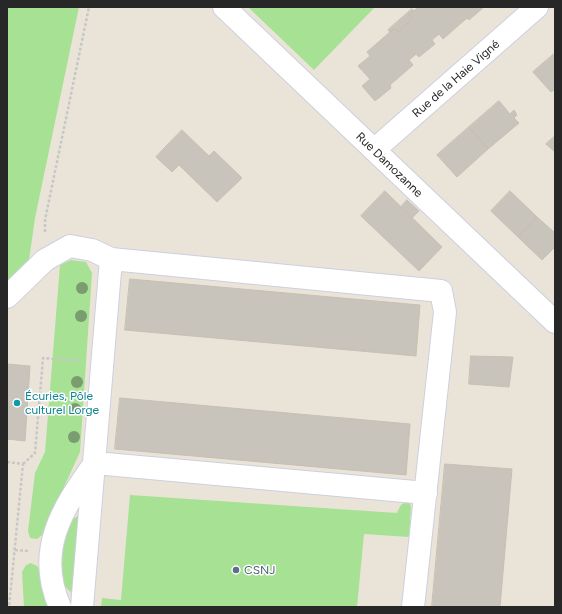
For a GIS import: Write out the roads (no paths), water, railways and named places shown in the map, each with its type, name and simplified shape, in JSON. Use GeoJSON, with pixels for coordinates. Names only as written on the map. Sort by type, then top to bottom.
{"type":"FeatureCollection","features":[{"type":"Feature","properties":{"kind":"street","name":"Rue Damozanne"},"geometry":{"type":"LineString","coordinates":[[224,7],[555,322]]}},
{"type":"Feature","properties":{"kind":"street","name":"Rue de la Haie Vigné"},"geometry":{"type":"LineString","coordinates":[[374,150],[537,7]]}},
{"type":"Feature","properties":{"kind":"street"},"geometry":{"type":"LineString","coordinates":[[7,297],[45,260],[70,246],[92,250],[112,259],[441,291],[445,312],[413,607]]}},
{"type":"Feature","properties":{"kind":"street"},"geometry":{"type":"LineString","coordinates":[[82,607],[112,259]]}},
{"type":"Feature","properties":{"kind":"street"},"geometry":{"type":"LineString","coordinates":[[95,463],[426,493]]}},
{"type":"Feature","properties":{"kind":"street"},"geometry":{"type":"LineString","coordinates":[[60,607],[50,580],[51,553],[56,525],[74,492],[95,463]]}},
{"type":"Feature","properties":{"kind":"place","name":"Écuries, Pôle culturel Lorge"},"geometry":{"type":"Point","coordinates":[17,403]}},
{"type":"Feature","properties":{"kind":"place","name":"CSNJ"},"geometry":{"type":"Point","coordinates":[236,570]}}]}
